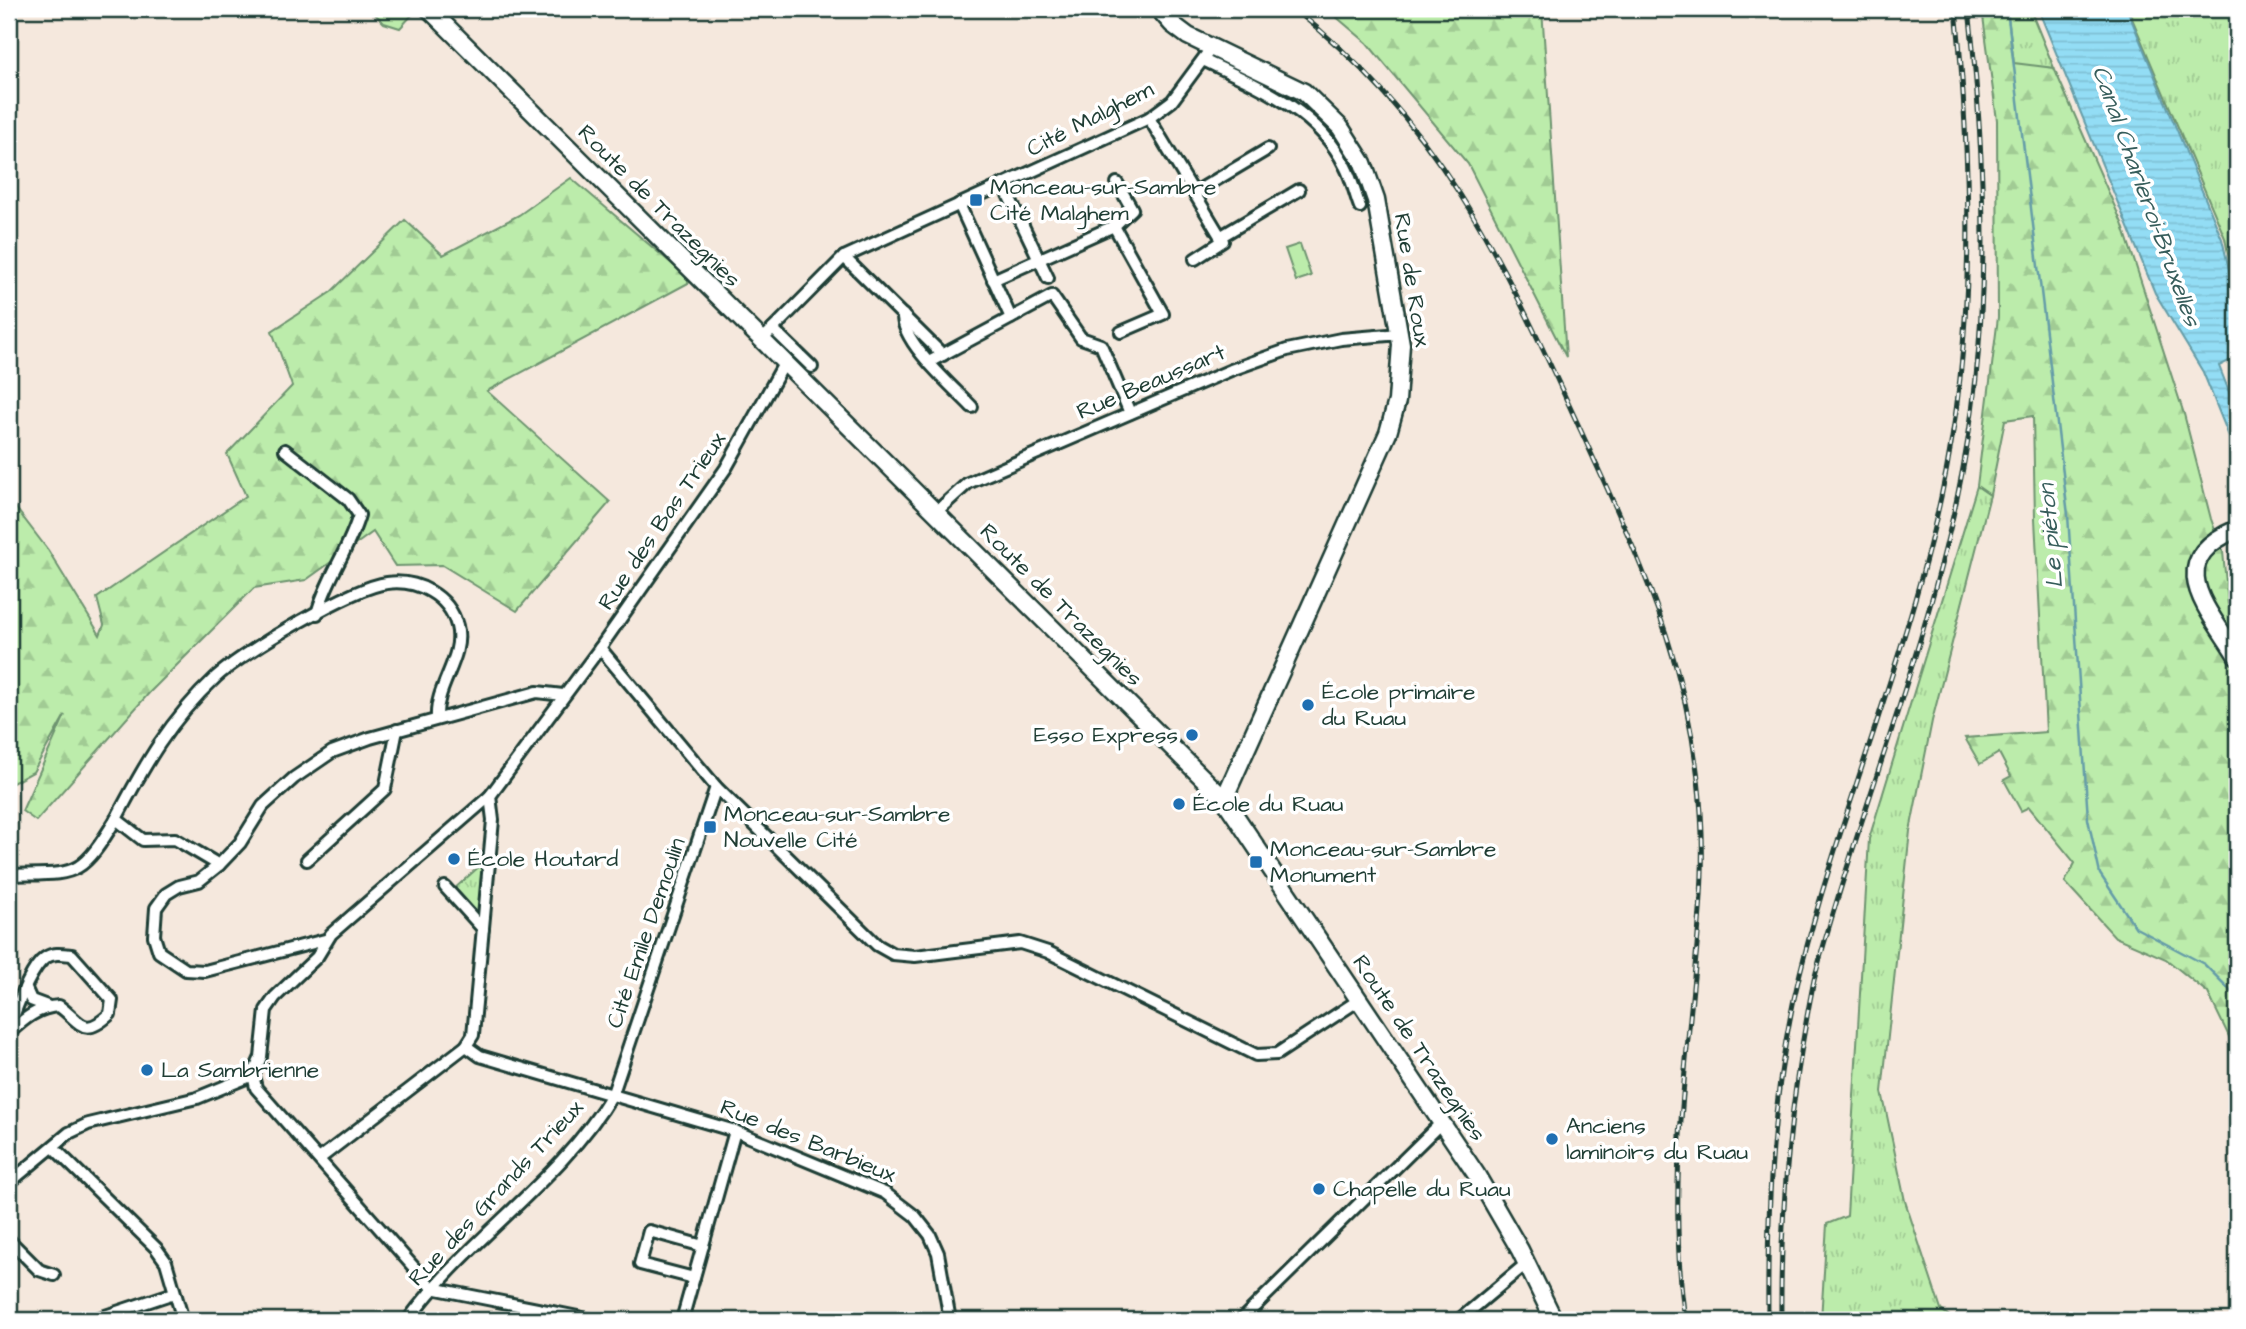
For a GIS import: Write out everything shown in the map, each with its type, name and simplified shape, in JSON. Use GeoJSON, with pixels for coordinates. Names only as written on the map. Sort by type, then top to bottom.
{"type":"FeatureCollection","features":[{"type":"Feature","properties":{"kind":"main road","name":"Route de Trazegnies"},"geometry":{"type":"LineString","coordinates":[[429,9],[767,334],[785,362],[1224,799],[1491,1198],[1527,1263],[1554,1320]]}},
{"type":"Feature","properties":{"kind":"main road","name":"Rue de Roux"},"geometry":{"type":"LineString","coordinates":[[1159,9],[1176,28],[1208,53],[1304,92],[1326,111],[1350,140],[1372,185],[1400,334],[1400,373],[1388,433],[1224,799]]}},
{"type":"Feature","properties":{"kind":"main road"},"geometry":{"type":"LineString","coordinates":[[2236,530],[2214,539],[2196,561],[2194,571],[2204,603],[2237,656]]}},
{"type":"Feature","properties":{"kind":"street","name":"Cité Malghem"},"geometry":{"type":"LineString","coordinates":[[767,334],[844,257],[1149,118],[1172,101],[1208,53]]}},
{"type":"Feature","properties":{"kind":"street","name":"Rue de Roux"},"geometry":{"type":"LineString","coordinates":[[1208,53],[1278,96],[1315,126],[1345,164],[1360,207]]}},
{"type":"Feature","properties":{"kind":"street"},"geometry":{"type":"LineString","coordinates":[[1149,118],[1223,242],[1195,259]]}},
{"type":"Feature","properties":{"kind":"street"},"geometry":{"type":"LineString","coordinates":[[1194,193],[1268,149]]}},
{"type":"Feature","properties":{"kind":"street"},"geometry":{"type":"LineString","coordinates":[[993,279],[1114,226],[1132,209],[1117,183]]}},
{"type":"Feature","properties":{"kind":"street"},"geometry":{"type":"LineString","coordinates":[[1003,184],[1048,278]]}},
{"type":"Feature","properties":{"kind":"street"},"geometry":{"type":"LineString","coordinates":[[1220,237],[1299,190]]}},
{"type":"Feature","properties":{"kind":"street"},"geometry":{"type":"LineString","coordinates":[[959,204],[1011,318]]}},
{"type":"Feature","properties":{"kind":"street"},"geometry":{"type":"LineString","coordinates":[[1114,226],[1163,314],[1121,332]]}},
{"type":"Feature","properties":{"kind":"street"},"geometry":{"type":"LineString","coordinates":[[844,257],[943,355]]}},
{"type":"Feature","properties":{"kind":"street"},"geometry":{"type":"LineString","coordinates":[[929,362],[1052,296],[1081,338],[1101,345],[1130,413]]}},
{"type":"Feature","properties":{"kind":"street"},"geometry":{"type":"LineString","coordinates":[[903,315],[902,326],[929,362],[972,407]]}},
{"type":"Feature","properties":{"kind":"street"},"geometry":{"type":"LineString","coordinates":[[767,334],[812,368]]}},
{"type":"Feature","properties":{"kind":"street","name":"Rue Beaussart"},"geometry":{"type":"LineString","coordinates":[[936,512],[968,484],[1231,370],[1287,350],[1341,340],[1400,334]]}},
{"type":"Feature","properties":{"kind":"street","name":"Rue des Bas Trieux"},"geometry":{"type":"LineString","coordinates":[[325,940],[490,796],[600,648],[726,468],[785,362]]}},
{"type":"Feature","properties":{"kind":"street"},"geometry":{"type":"LineString","coordinates":[[285,450],[348,499],[359,515],[353,535],[322,596],[317,614]]}},
{"type":"Feature","properties":{"kind":"street"},"geometry":{"type":"LineString","coordinates":[[9,876],[66,873],[85,864],[116,819],[156,745],[217,676],[272,638],[364,589],[385,583],[404,582],[427,589],[443,601],[457,627],[458,642],[436,703],[437,718]]}},
{"type":"Feature","properties":{"kind":"street"},"geometry":{"type":"LineString","coordinates":[[600,648],[716,787],[877,945],[893,954],[915,956],[1020,943],[1048,952],[1256,1055],[1277,1054],[1359,1000]]}},
{"type":"Feature","properties":{"kind":"street"},"geometry":{"type":"LineString","coordinates":[[325,940],[205,971],[186,970],[172,963],[159,951],[153,920],[156,908],[166,894],[179,886],[199,881],[219,865],[240,843],[263,806],[294,778],[332,752],[437,718],[537,692],[563,695]]}},
{"type":"Feature","properties":{"kind":"street"},"geometry":{"type":"LineString","coordinates":[[307,860],[384,789],[397,730]]}},
{"type":"Feature","properties":{"kind":"street","name":"Cité Emile Demoulin"},"geometry":{"type":"LineString","coordinates":[[613,1093],[716,787]]}},
{"type":"Feature","properties":{"kind":"street"},"geometry":{"type":"LineString","coordinates":[[319,1159],[466,1046],[474,1035],[493,820],[490,796]]}},
{"type":"Feature","properties":{"kind":"street"},"geometry":{"type":"LineString","coordinates":[[116,819],[143,840],[175,839],[219,865]]}},
{"type":"Feature","properties":{"kind":"street"},"geometry":{"type":"LineString","coordinates":[[445,887],[483,929]]}},
{"type":"Feature","properties":{"kind":"street"},"geometry":{"type":"LineString","coordinates":[[325,940],[317,957],[275,997],[266,1010],[261,1057],[253,1076],[256,1088],[432,1287],[593,1320]]}},
{"type":"Feature","properties":{"kind":"street"},"geometry":{"type":"LineString","coordinates":[[9,1027],[26,989],[44,958],[57,953],[72,955],[112,1000],[110,1014],[99,1024],[87,1027],[77,1025],[59,1006],[47,1006],[31,1000],[26,989]]}},
{"type":"Feature","properties":{"kind":"street"},"geometry":{"type":"LineString","coordinates":[[9,1033],[24,1019],[47,1006]]}},
{"type":"Feature","properties":{"kind":"street","name":"Rue des Barbieux"},"geometry":{"type":"LineString","coordinates":[[466,1046],[480,1056],[735,1131],[897,1200],[930,1235],[938,1253],[950,1320]]}},
{"type":"Feature","properties":{"kind":"street"},"geometry":{"type":"LineString","coordinates":[[9,1183],[69,1133],[88,1124],[197,1098],[253,1076]]}},
{"type":"Feature","properties":{"kind":"street","name":"Rue des Grands Trieux"},"geometry":{"type":"LineString","coordinates":[[408,1320],[432,1287],[593,1128],[613,1093]]}},
{"type":"Feature","properties":{"kind":"street"},"geometry":{"type":"LineString","coordinates":[[1241,1320],[1442,1122]]}},
{"type":"Feature","properties":{"kind":"street"},"geometry":{"type":"LineString","coordinates":[[682,1320],[735,1131]]}},
{"type":"Feature","properties":{"kind":"street"},"geometry":{"type":"LineString","coordinates":[[53,1147],[156,1248],[166,1262],[183,1320]]}},
{"type":"Feature","properties":{"kind":"street"},"geometry":{"type":"LineString","coordinates":[[694,1278],[640,1264],[649,1231],[703,1246]]}},
{"type":"Feature","properties":{"kind":"street"},"geometry":{"type":"LineString","coordinates":[[9,1240],[39,1270],[54,1275]]}},
{"type":"Feature","properties":{"kind":"street"},"geometry":{"type":"LineString","coordinates":[[1459,1320],[1527,1263]]}},
{"type":"Feature","properties":{"kind":"street"},"geometry":{"type":"LineString","coordinates":[[93,1320],[174,1293]]}},
{"type":"Feature","properties":{"kind":"green space"},"geometry":{"type":"Polygon","coordinates":[[[370,9],[408,9],[413,14],[400,28],[384,23],[370,9]]]}},
{"type":"Feature","properties":{"kind":"green space"},"geometry":{"type":"Polygon","coordinates":[[[1327,9],[1542,9],[1566,357],[1468,164],[1367,43],[1327,9]]]}},
{"type":"Feature","properties":{"kind":"green space"},"geometry":{"type":"Polygon","coordinates":[[[1982,9],[2007,9],[2014,63],[2054,68],[2122,223],[2184,414],[2211,519],[2223,552],[2228,604],[2237,609],[2237,1053],[2208,993],[2166,959],[2115,937],[2065,882],[2075,863],[2029,807],[2021,811],[2004,780],[2011,776],[1999,753],[1980,764],[1965,738],[2046,732],[2035,519],[2033,416],[2005,420],[1990,495],[1977,486],[1998,317],[1997,120],[1982,9]]]}},
{"type":"Feature","properties":{"kind":"green space"},"geometry":{"type":"Polygon","coordinates":[[[2005,9],[2030,9],[2054,68],[2012,67],[2005,9]]]}},
{"type":"Feature","properties":{"kind":"green space"},"geometry":{"type":"Polygon","coordinates":[[[2128,9],[2237,9],[2237,300],[2225,238],[2128,9]]]}},
{"type":"Feature","properties":{"kind":"green space"},"geometry":{"type":"Polygon","coordinates":[[[571,178],[692,281],[487,391],[610,502],[517,611],[442,565],[395,566],[373,532],[306,580],[254,588],[150,692],[36,821],[22,811],[65,715],[33,772],[9,785],[9,499],[48,550],[100,635],[104,625],[97,598],[246,496],[227,454],[292,386],[272,331],[331,292],[405,220],[443,255],[519,215],[571,178]]]}},
{"type":"Feature","properties":{"kind":"green space"},"geometry":{"type":"Polygon","coordinates":[[[1300,244],[1311,276],[1296,281],[1285,249],[1300,244]]]}},
{"type":"Feature","properties":{"kind":"green space"},"geometry":{"type":"Polygon","coordinates":[[[1977,486],[1990,495],[1932,721],[1910,831],[1882,1092],[1905,1201],[1941,1310],[1955,1320],[1821,1320],[1827,1224],[1847,1216],[1869,839],[1977,486]]]}},
{"type":"Feature","properties":{"kind":"green space"},"geometry":{"type":"Polygon","coordinates":[[[482,864],[478,918],[454,889],[482,864]]]}},
{"type":"Feature","properties":{"kind":"water","name":"Canal Charleroi-Bruxelles"},"geometry":{"type":"Polygon","coordinates":[[[2038,9],[2127,9],[2222,239],[2237,304],[2237,357],[2219,366],[2237,412],[2237,456],[2203,372],[2155,293],[2038,9]]]}},
{"type":"Feature","properties":{"kind":"waterway","name":"Le piéton"},"geometry":{"type":"LineString","coordinates":[[2007,9],[2068,515],[2088,819],[2100,874],[2136,928],[2204,964],[2237,997]]}},
{"type":"Feature","properties":{"kind":"railway"},"geometry":{"type":"LineString","coordinates":[[1294,9],[1346,53],[1391,100],[1430,150],[1496,256],[1553,370],[1626,530],[1646,578],[1678,674],[1690,725],[1698,778],[1702,834],[1700,916],[1679,1159],[1678,1239],[1685,1320]]}},
{"type":"Feature","properties":{"kind":"railway"},"geometry":{"type":"LineString","coordinates":[[1768,1320],[1773,1145],[1791,1016],[1816,913],[1927,557],[1952,436],[1960,375],[1968,253],[1968,192],[1956,9]]}},
{"type":"Feature","properties":{"kind":"railway"},"geometry":{"type":"LineString","coordinates":[[1781,1320],[1782,1234],[1788,1149],[1814,980],[1926,620],[1943,559],[1968,437],[1976,376],[1983,254],[1980,132],[1969,9]]}},
{"type":"Feature","properties":{"kind":"place","name":"Monceau-sur-Sambre Cité Malghem"},"geometry":{"type":"Point","coordinates":[976,200]}},
{"type":"Feature","properties":{"kind":"place","name":"École primaire du Ruau"},"geometry":{"type":"Point","coordinates":[1308,705]}},
{"type":"Feature","properties":{"kind":"place","name":"Esso Express"},"geometry":{"type":"Point","coordinates":[1192,735]}},
{"type":"Feature","properties":{"kind":"place","name":"École du Ruau"},"geometry":{"type":"Point","coordinates":[1179,804]}},
{"type":"Feature","properties":{"kind":"place","name":"Monceau-sur-Sambre Nouvelle Cité"},"geometry":{"type":"Point","coordinates":[710,827]}},
{"type":"Feature","properties":{"kind":"place","name":"École Houtard"},"geometry":{"type":"Point","coordinates":[454,859]}},
{"type":"Feature","properties":{"kind":"place","name":"Monceau-sur-Sambre Monument"},"geometry":{"type":"Point","coordinates":[1256,862]}},
{"type":"Feature","properties":{"kind":"place","name":"La Sambrienne"},"geometry":{"type":"Point","coordinates":[147,1070]}},
{"type":"Feature","properties":{"kind":"place","name":"Anciens laminoirs du Ruau"},"geometry":{"type":"Point","coordinates":[1552,1139]}},
{"type":"Feature","properties":{"kind":"place","name":"Chapelle du Ruau"},"geometry":{"type":"Point","coordinates":[1319,1189]}}]}
